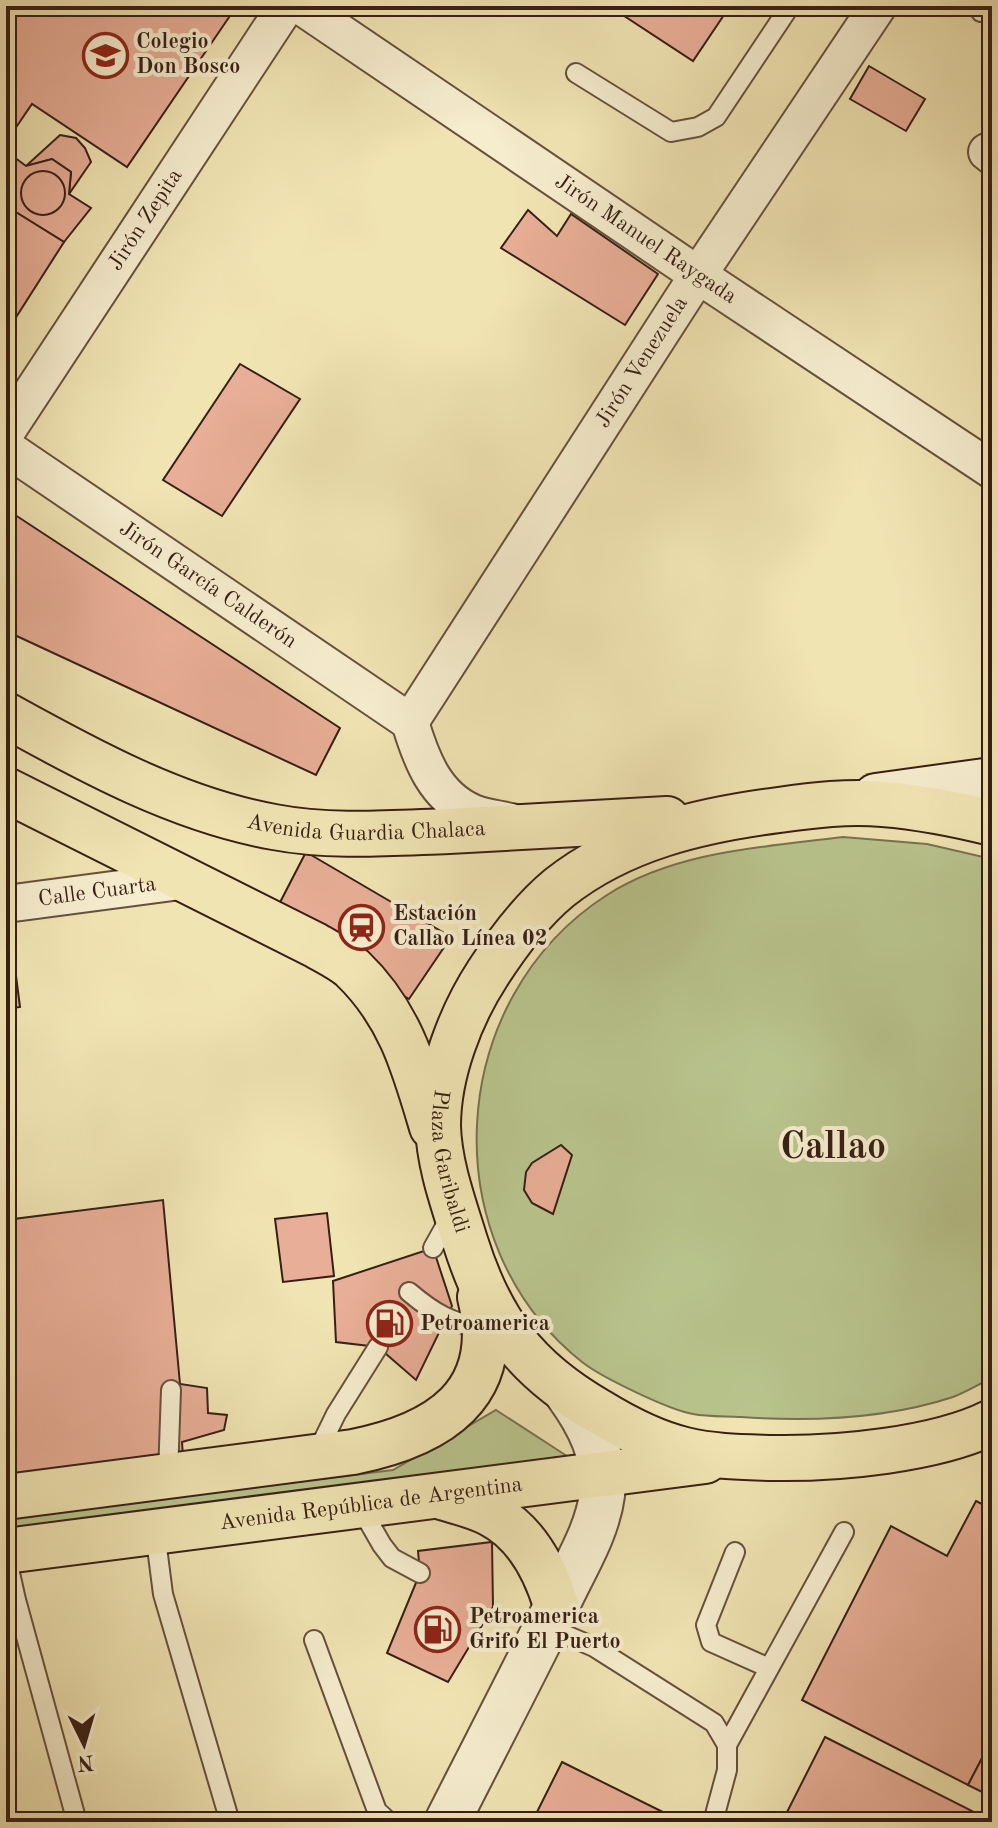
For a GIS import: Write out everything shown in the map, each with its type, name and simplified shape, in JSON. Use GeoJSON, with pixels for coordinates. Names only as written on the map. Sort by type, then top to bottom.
{"type":"FeatureCollection","features":[{"type":"Feature","properties":{"kind":"main road","name":"Avenida Guardia Chalaca"},"geometry":{"type":"LineString","coordinates":[[6,715],[128,778],[238,819],[316,833],[385,834],[747,814]]}},
{"type":"Feature","properties":{"kind":"main road"},"geometry":{"type":"LineString","coordinates":[[6,790],[315,945],[351,967],[385,1008],[409,1051],[444,1167]]}},
{"type":"Feature","properties":{"kind":"main road","name":"Plaza Garibaldi"},"geometry":{"type":"LineString","coordinates":[[988,1426],[917,1445],[800,1458],[735,1457],[685,1450],[624,1426],[567,1393],[534,1366],[509,1338],[452,1252],[455,1208],[444,1167],[438,1126],[444,1076],[460,1027],[477,989],[527,920],[559,889],[595,864],[632,844],[670,830],[747,814],[821,804],[881,804],[951,813],[992,823]]}},
{"type":"Feature","properties":{"kind":"main road"},"geometry":{"type":"LineString","coordinates":[[6,1497],[315,1457],[392,1444],[424,1431],[460,1402],[474,1383],[484,1355],[485,1329],[452,1252]]}},
{"type":"Feature","properties":{"kind":"main road","name":"Avenida República de Argentina"},"geometry":{"type":"LineString","coordinates":[[6,1553],[735,1457]]}},
{"type":"Feature","properties":{"kind":"main road"},"geometry":{"type":"LineString","coordinates":[[440,1496],[491,1514],[515,1531],[548,1578],[552,1616]]}},
{"type":"Feature","properties":{"kind":"street","name":"Jirón Zepita"},"geometry":{"type":"LineString","coordinates":[[6,432],[286,6]]}},
{"type":"Feature","properties":{"kind":"street","name":"Jirón Manuel Raygada"},"geometry":{"type":"LineString","coordinates":[[301,6],[992,470]]}},
{"type":"Feature","properties":{"kind":"street","name":"Jirón Venezuela"},"geometry":{"type":"LineString","coordinates":[[410,722],[698,275],[878,6]]}},
{"type":"Feature","properties":{"kind":"street","name":"Jirón García Calderón"},"geometry":{"type":"LineString","coordinates":[[6,448],[410,722]]}},
{"type":"Feature","properties":{"kind":"street"},"geometry":{"type":"LineString","coordinates":[[410,722],[421,759],[448,799],[475,814],[534,827]]}},
{"type":"Feature","properties":{"kind":"street"},"geometry":{"type":"LineString","coordinates":[[821,804],[992,780]]}},
{"type":"Feature","properties":{"kind":"street","name":"Calle Cuarta"},"geometry":{"type":"LineString","coordinates":[[6,904],[188,880]]}},
{"type":"Feature","properties":{"kind":"street"},"geometry":{"type":"LineString","coordinates":[[447,1822],[552,1616],[595,1524],[602,1495],[597,1445],[585,1418],[567,1393]]}},
{"type":"Feature","properties":{"kind":"lane"},"geometry":{"type":"LineString","coordinates":[[576,73],[671,132],[698,127],[716,117],[790,6]]}},
{"type":"Feature","properties":{"kind":"lane"},"geometry":{"type":"LineString","coordinates":[[6,856],[6,875]]}},
{"type":"Feature","properties":{"kind":"lane"},"geometry":{"type":"LineString","coordinates":[[409,1292],[435,1313],[462,1325],[485,1329]]}},
{"type":"Feature","properties":{"kind":"lane"},"geometry":{"type":"LineString","coordinates":[[315,1457],[336,1414],[378,1347]]}},
{"type":"Feature","properties":{"kind":"lane"},"geometry":{"type":"LineString","coordinates":[[168,1477],[171,1390]]}},
{"type":"Feature","properties":{"kind":"lane"},"geometry":{"type":"LineString","coordinates":[[359,1505],[392,1558],[420,1573]]}},
{"type":"Feature","properties":{"kind":"lane"},"geometry":{"type":"LineString","coordinates":[[155,1532],[163,1594],[230,1822]]}},
{"type":"Feature","properties":{"kind":"lane"},"geometry":{"type":"LineString","coordinates":[[713,1822],[727,1770],[727,1745],[844,1532]]}},
{"type":"Feature","properties":{"kind":"lane"},"geometry":{"type":"LineString","coordinates":[[735,1552],[706,1625],[708,1637],[711,1642],[769,1668]]}},
{"type":"Feature","properties":{"kind":"lane"},"geometry":{"type":"LineString","coordinates":[[6,1553],[77,1822]]}},
{"type":"Feature","properties":{"kind":"lane"},"geometry":{"type":"LineString","coordinates":[[552,1616],[594,1647],[714,1723],[727,1745]]}},
{"type":"Feature","properties":{"kind":"lane"},"geometry":{"type":"LineString","coordinates":[[314,1640],[377,1811],[389,1822]]}},
{"type":"Feature","properties":{"kind":"green space"},"geometry":{"type":"Polygon","coordinates":[[[843,837],[927,844],[992,859],[992,1378],[953,1397],[875,1414],[795,1419],[693,1414],[636,1392],[582,1362],[533,1312],[499,1253],[481,1189],[477,1122],[488,1057],[514,995],[553,940],[607,895],[634,880],[691,860],[752,848],[843,837]]]}},
{"type":"Feature","properties":{"kind":"green space"},"geometry":{"type":"Polygon","coordinates":[[[496,1410],[570,1458],[6,1533],[6,1518],[393,1470],[496,1410]]]}},
{"type":"Feature","properties":{"kind":"building","name":"Colegio Don Bosco"},"geometry":{"type":"Polygon","coordinates":[[[6,6],[236,7],[127,167],[32,104],[6,142],[6,6]]]}},
{"type":"Feature","properties":{"kind":"building"},"geometry":{"type":"Polygon","coordinates":[[[609,6],[730,6],[693,61],[609,6]]]}},
{"type":"Feature","properties":{"kind":"building"},"geometry":{"type":"Polygon","coordinates":[[[869,66],[925,99],[906,131],[850,99],[869,66]]]}},
{"type":"Feature","properties":{"kind":"building"},"geometry":{"type":"Polygon","coordinates":[[[60,135],[76,138],[91,162],[69,194],[71,172],[52,159],[26,166],[60,135]]]}},
{"type":"Feature","properties":{"kind":"building"},"geometry":{"type":"Polygon","coordinates":[[[14,157],[26,166],[52,159],[71,172],[69,194],[91,208],[64,242],[6,206],[6,169],[14,157]]]}},
{"type":"Feature","properties":{"kind":"building"},"geometry":{"type":"Polygon","coordinates":[[[43,171],[59,177],[65,193],[59,209],[43,215],[27,209],[21,193],[27,177],[43,171]]]}},
{"type":"Feature","properties":{"kind":"building"},"geometry":{"type":"Polygon","coordinates":[[[6,206],[64,242],[6,333],[6,206]]]}},
{"type":"Feature","properties":{"kind":"building"},"geometry":{"type":"Polygon","coordinates":[[[528,210],[557,236],[571,214],[658,274],[625,325],[501,248],[528,210]]]}},
{"type":"Feature","properties":{"kind":"building"},"geometry":{"type":"Polygon","coordinates":[[[240,364],[300,399],[222,516],[163,480],[240,364]]]}},
{"type":"Feature","properties":{"kind":"building"},"geometry":{"type":"Polygon","coordinates":[[[6,509],[340,728],[316,775],[6,631],[6,509]]]}},
{"type":"Feature","properties":{"kind":"building","name":"Estación Callao Línea 02"},"geometry":{"type":"Polygon","coordinates":[[[306,852],[451,937],[409,999],[273,916],[306,852]]]}},
{"type":"Feature","properties":{"kind":"building"},"geometry":{"type":"Polygon","coordinates":[[[11,937],[20,1007],[6,1009],[6,938],[11,937]]]}},
{"type":"Feature","properties":{"kind":"building"},"geometry":{"type":"Polygon","coordinates":[[[561,1145],[572,1155],[553,1214],[532,1203],[524,1190],[526,1172],[532,1163],[561,1145]]]}},
{"type":"Feature","properties":{"kind":"building"},"geometry":{"type":"Polygon","coordinates":[[[163,1200],[180,1384],[207,1388],[208,1413],[227,1415],[224,1430],[182,1442],[183,1457],[6,1487],[6,1220],[163,1200]]]}},
{"type":"Feature","properties":{"kind":"building"},"geometry":{"type":"Polygon","coordinates":[[[327,1213],[334,1276],[283,1282],[275,1219],[327,1213]]]}},
{"type":"Feature","properties":{"kind":"building","name":"Petroamerica"},"geometry":{"type":"Polygon","coordinates":[[[433,1248],[452,1306],[416,1380],[378,1347],[336,1342],[333,1281],[433,1248]]]}},
{"type":"Feature","properties":{"kind":"building"},"geometry":{"type":"Polygon","coordinates":[[[976,1501],[992,1509],[992,1739],[968,1785],[802,1700],[891,1526],[947,1556],[976,1501]]]}},
{"type":"Feature","properties":{"kind":"building","name":"Petroamerica Grifo El Puerto"},"geometry":{"type":"Polygon","coordinates":[[[492,1542],[493,1607],[448,1682],[387,1653],[420,1573],[418,1551],[492,1542]]]}},
{"type":"Feature","properties":{"kind":"building"},"geometry":{"type":"Polygon","coordinates":[[[825,1737],[992,1821],[992,1822],[782,1822],[825,1737]]]}},
{"type":"Feature","properties":{"kind":"building"},"geometry":{"type":"Polygon","coordinates":[[[992,1739],[992,1797],[968,1785],[992,1739]]]}},
{"type":"Feature","properties":{"kind":"building"},"geometry":{"type":"Polygon","coordinates":[[[562,1762],[683,1822],[532,1822],[562,1762]]]}},
{"type":"Feature","properties":{"kind":"place","name":"Colegio Don Bosco"},"geometry":{"type":"Point","coordinates":[105,55]}},
{"type":"Feature","properties":{"kind":"place","name":"Estación Callao Línea 02"},"geometry":{"type":"Point","coordinates":[362,927]}},
{"type":"Feature","properties":{"kind":"place","name":"Petroamerica"},"geometry":{"type":"Point","coordinates":[389,1324]}},
{"type":"Feature","properties":{"kind":"place","name":"Petroamerica Grifo El Puerto"},"geometry":{"type":"Point","coordinates":[438,1630]}},
{"type":"Feature","properties":{"kind":"district","name":"Callao"},"geometry":{"type":"Point","coordinates":[833,1148]}}]}
